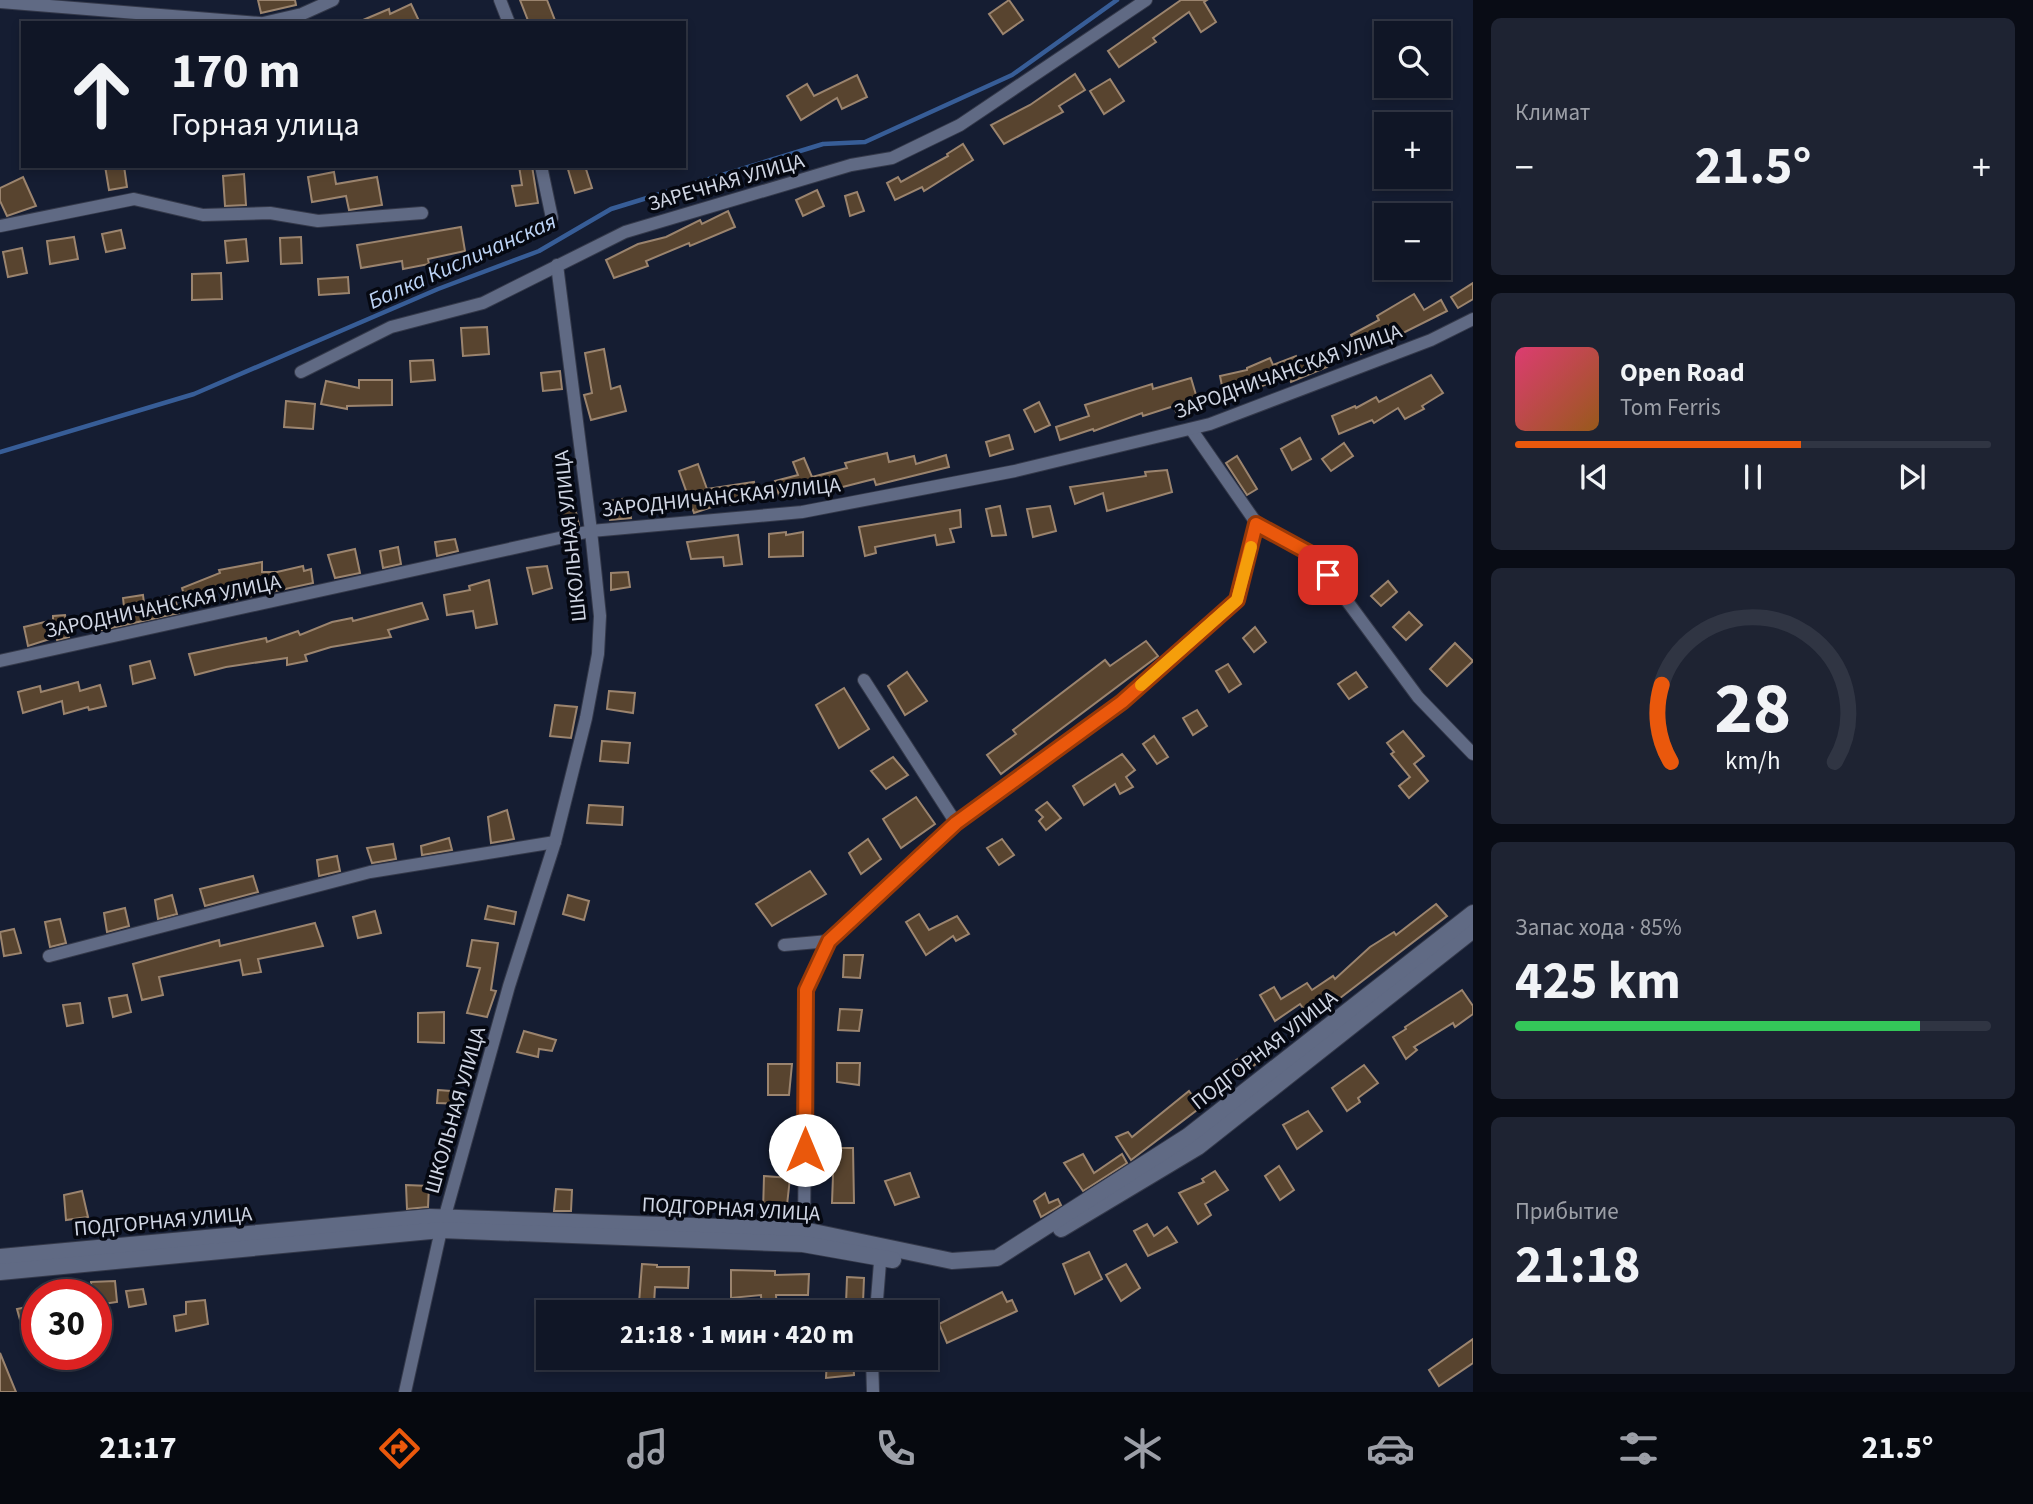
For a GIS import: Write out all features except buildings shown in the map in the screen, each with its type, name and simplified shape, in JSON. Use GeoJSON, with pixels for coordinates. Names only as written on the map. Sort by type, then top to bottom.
{"type":"FeatureCollection","features":[{"type":"Feature","properties":{"kind":"street"},"geometry":{"type":"LineString","coordinates":[[269,21],[302,13],[333,0]]}},
{"type":"Feature","properties":{"kind":"street"},"geometry":{"type":"LineString","coordinates":[[500,0],[508,21]]}},
{"type":"Feature","properties":{"kind":"street","name":"ЗАРЕЧНАЯ УЛИЦА"},"geometry":{"type":"LineString","coordinates":[[301,372],[391,327],[483,303],[625,232],[851,165],[892,158],[960,125],[1146,0]]}},
{"type":"Feature","properties":{"kind":"street"},"geometry":{"type":"LineString","coordinates":[[0,2],[236,21]]}},
{"type":"Feature","properties":{"kind":"street"},"geometry":{"type":"LineString","coordinates":[[541,168],[552,218]]}},
{"type":"Feature","properties":{"kind":"street"},"geometry":{"type":"LineString","coordinates":[[0,226],[134,199],[203,215],[270,213],[318,221],[422,213]]}},
{"type":"Feature","properties":{"kind":"street","name":"ШКОЛЬНАЯ УЛИЦА"},"geometry":{"type":"LineString","coordinates":[[405,1392],[443,1224],[509,986],[555,842],[586,718],[598,654],[600,616],[557,265]]}},
{"type":"Feature","properties":{"kind":"street","name":"ЗАРОДНИЧАНСКАЯ УЛИЦА"},"geometry":{"type":"LineString","coordinates":[[0,661],[591,531],[802,512],[1016,471],[1210,424],[1431,340],[1473,318]]}},
{"type":"Feature","properties":{"kind":"street"},"geometry":{"type":"LineString","coordinates":[[1191,429],[1256,524],[1313,555],[1418,697],[1473,754]]}},
{"type":"Feature","properties":{"kind":"street"},"geometry":{"type":"LineString","coordinates":[[804,1237],[806,990],[829,941],[956,823],[1122,702],[1237,600],[1256,524]]}},
{"type":"Feature","properties":{"kind":"street"},"geometry":{"type":"LineString","coordinates":[[864,680],[956,823]]}},
{"type":"Feature","properties":{"kind":"street"},"geometry":{"type":"LineString","coordinates":[[49,956],[370,872],[555,842]]}},
{"type":"Feature","properties":{"kind":"street","name":"ПОДГОРНАЯ УЛИЦА"},"geometry":{"type":"LineString","coordinates":[[0,1257],[443,1224],[804,1237],[881,1252],[952,1261],[997,1258],[1188,1136],[1473,913]]}},
{"type":"Feature","properties":{"kind":"street"},"geometry":{"type":"LineString","coordinates":[[877,1300],[881,1252],[951,1270],[996,1268],[1198,1147],[1473,930]]}},
{"type":"Feature","properties":{"kind":"street"},"geometry":{"type":"LineString","coordinates":[[784,945],[829,941]]}},
{"type":"Feature","properties":{"kind":"street","name":"ПОДГОРНАЯ УЛИЦА"},"geometry":{"type":"LineString","coordinates":[[0,1272],[443,1224]]}},
{"type":"Feature","properties":{"kind":"street"},"geometry":{"type":"LineString","coordinates":[[872,1370],[873,1392]]}},
{"type":"Feature","properties":{"kind":"waterway","name":"Балка Кисличанская"},"geometry":{"type":"LineString","coordinates":[[0,452],[194,394],[438,289],[539,251],[611,209],[823,144],[865,142],[1012,75],[1117,0]]}},
{"type":"Feature","properties":{"kind":"slow traffic"},"geometry":{"type":"LineString","coordinates":[[1141,685],[1237,600],[1251,547]]}},
{"type":"Feature","properties":{"kind":"route"},"geometry":{"type":"LineString","coordinates":[[805,1150],[806,990],[829,941],[956,823],[1122,702],[1237,600],[1256,524],[1313,555],[1328,575]]}}]}
